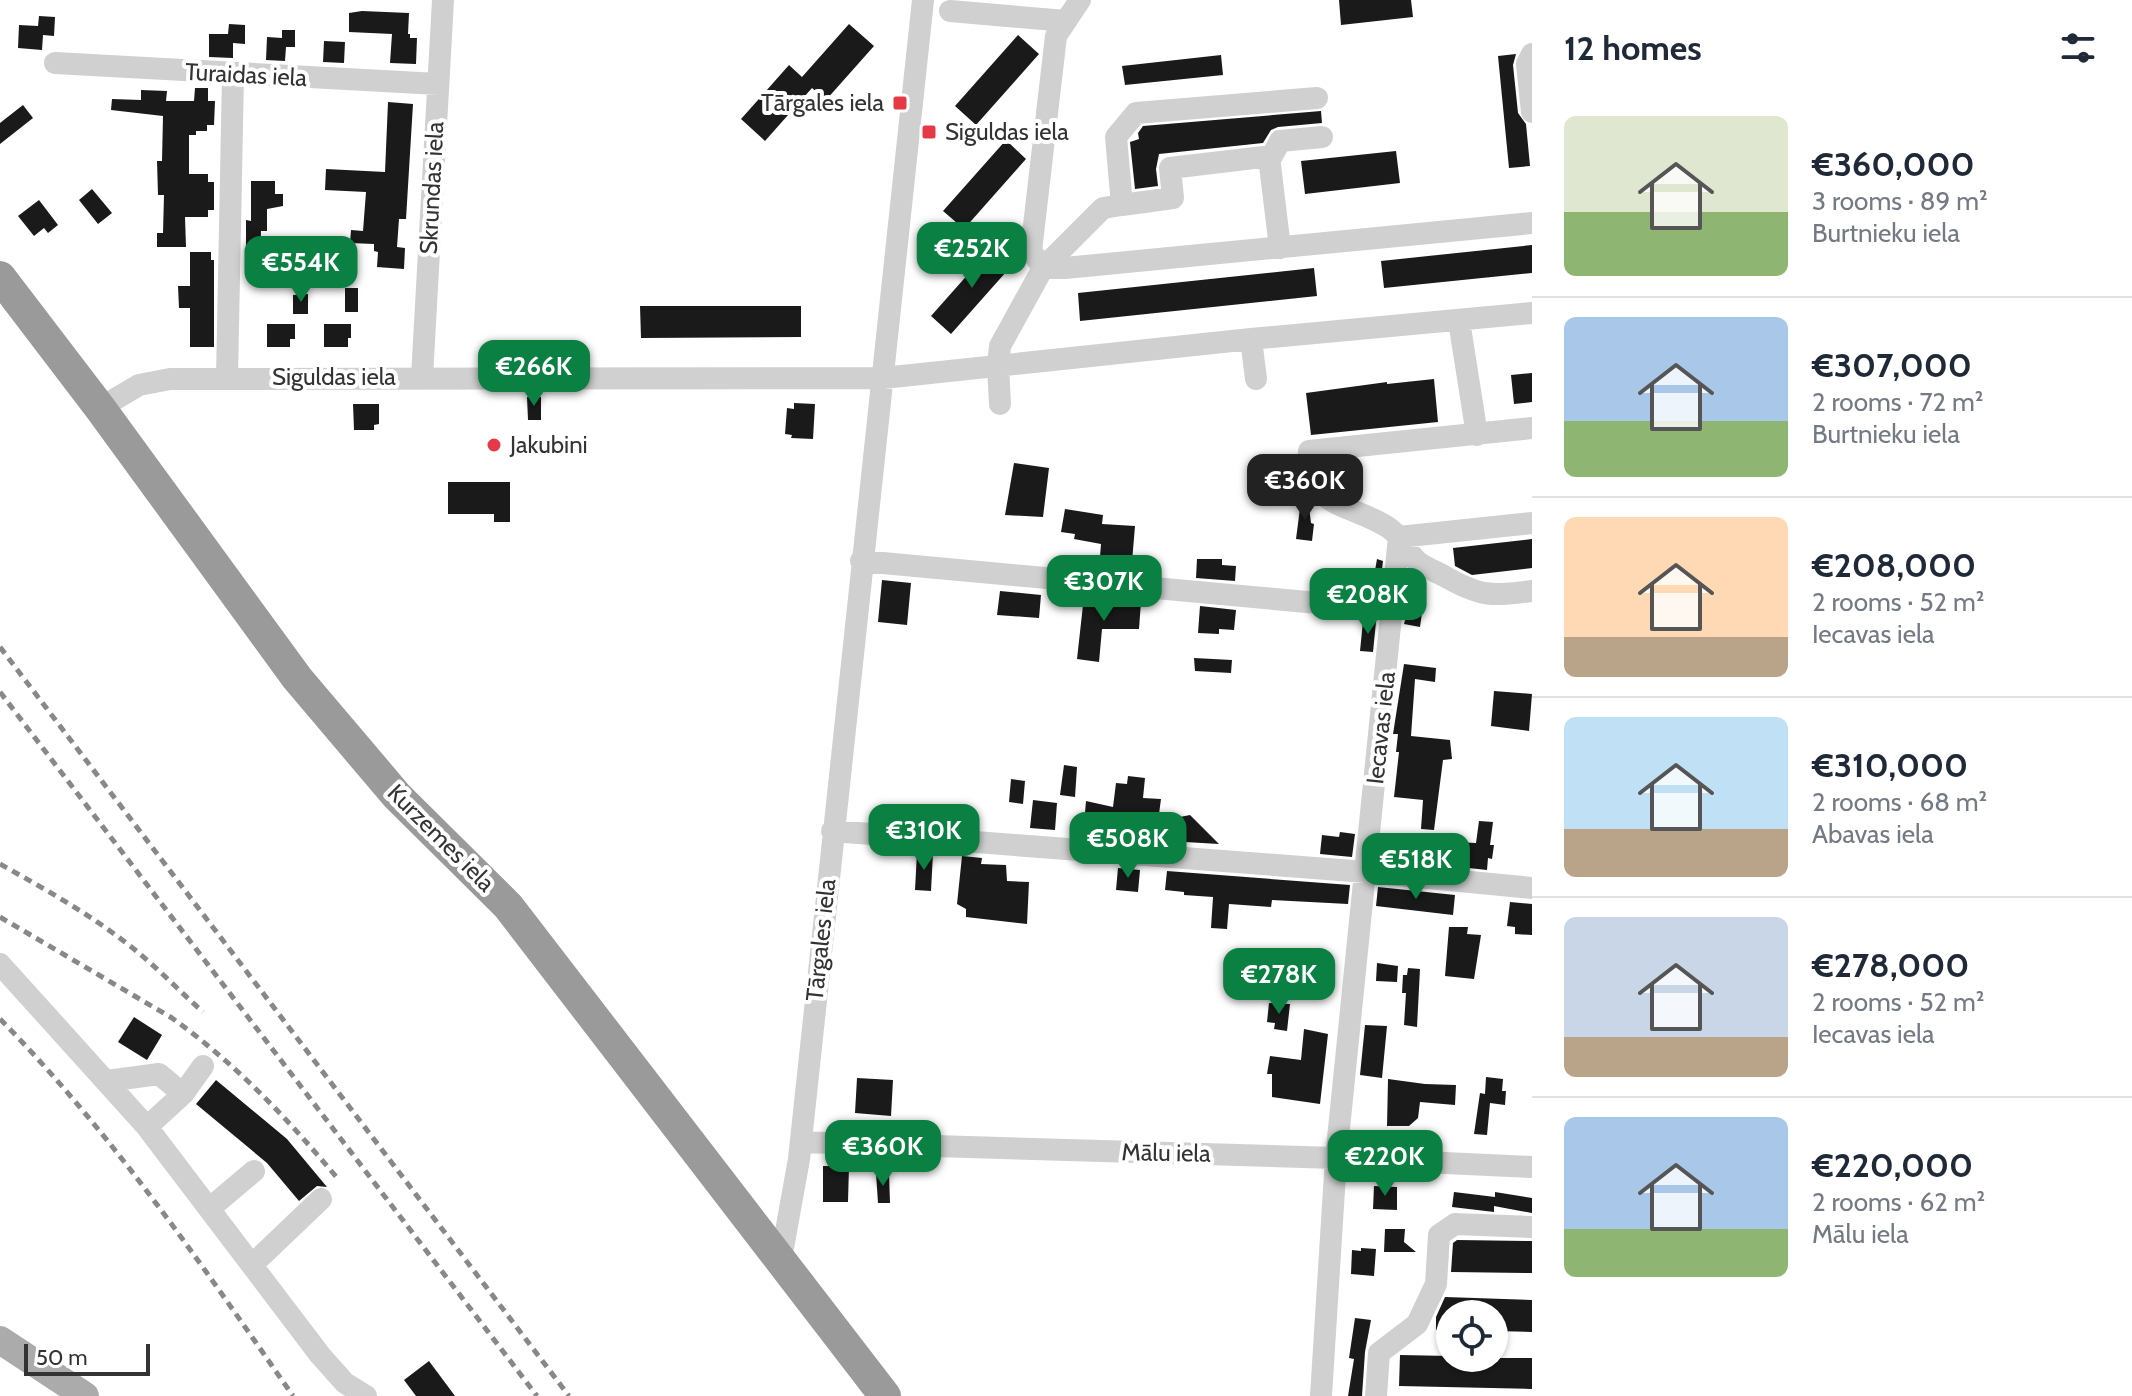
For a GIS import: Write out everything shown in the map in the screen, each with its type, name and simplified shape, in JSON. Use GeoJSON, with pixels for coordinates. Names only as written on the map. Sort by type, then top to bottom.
{"type":"FeatureCollection","features":[{"type":"Feature","properties":{"kind":"highway","name":"Kurzemes iela"},"geometry":{"type":"LineString","coordinates":[[0,277],[297,678],[397,796],[508,906],[885,1396]]}},
{"type":"Feature","properties":{"kind":"main road"},"geometry":{"type":"LineString","coordinates":[[0,1340],[85,1396]]}},
{"type":"Feature","properties":{"kind":"street","name":"Skrundas iela"},"geometry":{"type":"LineString","coordinates":[[422,377],[443,0]]}},
{"type":"Feature","properties":{"kind":"street","name":"Tārgales iela"},"geometry":{"type":"LineString","coordinates":[[781,1259],[801,1142],[923,0]]}},
{"type":"Feature","properties":{"kind":"street"},"geometry":{"type":"LineString","coordinates":[[1043,268],[1031,251],[1056,36],[1080,0]]}},
{"type":"Feature","properties":{"kind":"street"},"geometry":{"type":"LineString","coordinates":[[950,11],[1066,21]]}},
{"type":"Feature","properties":{"kind":"street"},"geometry":{"type":"LineString","coordinates":[[1532,54],[1527,64],[1532,112]]}},
{"type":"Feature","properties":{"kind":"street","name":"Turaidas iela"},"geometry":{"type":"LineString","coordinates":[[55,63],[438,84]]}},
{"type":"Feature","properties":{"kind":"street"},"geometry":{"type":"LineString","coordinates":[[227,378],[233,75]]}},
{"type":"Feature","properties":{"kind":"street"},"geometry":{"type":"LineString","coordinates":[[1122,205],[1116,137],[1136,113],[1317,98]]}},
{"type":"Feature","properties":{"kind":"street"},"geometry":{"type":"LineString","coordinates":[[1000,404],[1000,346],[1043,268],[1103,208],[1173,198],[1170,168],[1269,157],[1280,141],[1322,137]]}},
{"type":"Feature","properties":{"kind":"street"},"geometry":{"type":"LineString","coordinates":[[1269,157],[1280,248]]}},
{"type":"Feature","properties":{"kind":"street"},"geometry":{"type":"LineString","coordinates":[[1043,268],[1532,223]]}},
{"type":"Feature","properties":{"kind":"street","name":"Siguldas iela"},"geometry":{"type":"LineString","coordinates":[[100,408],[139,385],[170,379],[883,378],[1532,313]]}},
{"type":"Feature","properties":{"kind":"street"},"geometry":{"type":"LineString","coordinates":[[1459,321],[1477,435]]}},
{"type":"Feature","properties":{"kind":"street"},"geometry":{"type":"LineString","coordinates":[[1251,339],[1256,379]]}},
{"type":"Feature","properties":{"kind":"street"},"geometry":{"type":"LineString","coordinates":[[1532,428],[1309,451],[1307,469],[1311,485],[1323,496],[1390,528],[1417,561],[1470,591],[1491,596],[1532,591]]}},
{"type":"Feature","properties":{"kind":"street"},"geometry":{"type":"LineString","coordinates":[[1399,537],[1532,523]]}},
{"type":"Feature","properties":{"kind":"street","name":"Iecavas iela"},"geometry":{"type":"LineString","coordinates":[[1321,1396],[1336,1158],[1399,537]]}},
{"type":"Feature","properties":{"kind":"street"},"geometry":{"type":"LineString","coordinates":[[861,561],[1394,610]]}},
{"type":"Feature","properties":{"kind":"street"},"geometry":{"type":"LineString","coordinates":[[832,831],[1366,872],[1532,888]]}},
{"type":"Feature","properties":{"kind":"street"},"geometry":{"type":"LineString","coordinates":[[0,964],[147,1127],[320,1355],[345,1383],[366,1396]]}},
{"type":"Feature","properties":{"kind":"street"},"geometry":{"type":"LineString","coordinates":[[147,1127],[183,1094],[203,1066]]}},
{"type":"Feature","properties":{"kind":"street"},"geometry":{"type":"LineString","coordinates":[[107,1081],[159,1074],[183,1094]]}},
{"type":"Feature","properties":{"kind":"street","name":"Mālu iela"},"geometry":{"type":"LineString","coordinates":[[801,1142],[1532,1167]]}},
{"type":"Feature","properties":{"kind":"street"},"geometry":{"type":"LineString","coordinates":[[209,1209],[254,1171]]}},
{"type":"Feature","properties":{"kind":"street"},"geometry":{"type":"LineString","coordinates":[[252,1265],[321,1199]]}},
{"type":"Feature","properties":{"kind":"street"},"geometry":{"type":"LineString","coordinates":[[1376,1396],[1379,1353],[1417,1324],[1436,1284],[1439,1235],[1455,1224],[1532,1227]]}},
{"type":"Feature","properties":{"kind":"building"},"geometry":{"type":"Polygon","coordinates":[[[1339,0],[1411,0],[1413,17],[1341,25],[1339,0]]]}},
{"type":"Feature","properties":{"kind":"building"},"geometry":{"type":"Polygon","coordinates":[[[349,13],[409,13],[408,34],[410,38],[417,38],[416,64],[390,63],[392,34],[349,32],[349,13]]]}},
{"type":"Feature","properties":{"kind":"building"},"geometry":{"type":"Polygon","coordinates":[[[39,16],[55,17],[54,36],[43,35],[42,50],[18,48],[19,25],[38,26],[39,16]]]}},
{"type":"Feature","properties":{"kind":"building"},"geometry":{"type":"Polygon","coordinates":[[[229,24],[245,25],[245,44],[233,43],[233,58],[209,57],[209,34],[228,34],[229,24]]]}},
{"type":"Feature","properties":{"kind":"building"},"geometry":{"type":"Polygon","coordinates":[[[849,24],[874,46],[826,100],[812,88],[765,141],[741,119],[789,65],[802,77],[849,24]]]}},
{"type":"Feature","properties":{"kind":"building"},"geometry":{"type":"Polygon","coordinates":[[[282,30],[295,30],[295,47],[286,47],[285,61],[266,60],[267,37],[282,38],[282,30]]]}},
{"type":"Feature","properties":{"kind":"building"},"geometry":{"type":"Polygon","coordinates":[[[1018,35],[1039,54],[976,125],[955,106],[1018,35]]]}},
{"type":"Feature","properties":{"kind":"building"},"geometry":{"type":"Polygon","coordinates":[[[324,41],[345,42],[344,63],[323,62],[324,41]]]}},
{"type":"Feature","properties":{"kind":"building"},"geometry":{"type":"Polygon","coordinates":[[[1516,54],[1513,65],[1518,113],[1526,124],[1530,166],[1509,168],[1498,56],[1516,54]]]}},
{"type":"Feature","properties":{"kind":"building"},"geometry":{"type":"Polygon","coordinates":[[[1221,55],[1223,75],[1125,85],[1122,66],[1221,55]]]}},
{"type":"Feature","properties":{"kind":"building"},"geometry":{"type":"Polygon","coordinates":[[[195,88],[208,88],[208,101],[215,101],[214,125],[207,125],[207,131],[189,135],[189,174],[208,174],[208,182],[214,182],[214,210],[208,210],[208,217],[185,217],[186,247],[157,247],[157,233],[163,233],[164,195],[158,195],[157,161],[162,161],[163,116],[111,110],[112,99],[141,100],[141,90],[167,91],[166,101],[194,101],[195,88]]]}},
{"type":"Feature","properties":{"kind":"building"},"geometry":{"type":"Polygon","coordinates":[[[388,102],[413,104],[406,219],[399,219],[397,247],[405,248],[404,269],[377,267],[378,252],[374,251],[374,244],[350,243],[351,230],[363,231],[366,192],[325,190],[326,169],[385,172],[388,102]]]}},
{"type":"Feature","properties":{"kind":"building"},"geometry":{"type":"Polygon","coordinates":[[[23,105],[33,118],[0,144],[0,123],[23,105]]]}},
{"type":"Feature","properties":{"kind":"building"},"geometry":{"type":"Polygon","coordinates":[[[1321,111],[1322,123],[1278,127],[1271,130],[1263,143],[1159,154],[1156,169],[1158,186],[1135,189],[1130,142],[1139,139],[1138,133],[1143,126],[1321,111]]]}},
{"type":"Feature","properties":{"kind":"building"},"geometry":{"type":"Polygon","coordinates":[[[1006,140],[1026,159],[964,229],[943,211],[1006,140]]]}},
{"type":"Feature","properties":{"kind":"building"},"geometry":{"type":"Polygon","coordinates":[[[1396,151],[1400,183],[1305,194],[1301,161],[1396,151]]]}},
{"type":"Feature","properties":{"kind":"building"},"geometry":{"type":"Polygon","coordinates":[[[251,181],[275,181],[275,194],[283,194],[283,206],[267,209],[267,231],[261,231],[260,277],[246,277],[246,220],[251,221],[251,181]]]}},
{"type":"Feature","properties":{"kind":"building"},"geometry":{"type":"Polygon","coordinates":[[[92,189],[112,213],[98,224],[79,200],[92,189]]]}},
{"type":"Feature","properties":{"kind":"building"},"geometry":{"type":"Polygon","coordinates":[[[39,200],[58,225],[48,233],[44,228],[34,236],[18,216],[39,200]]]}},
{"type":"Feature","properties":{"kind":"building"},"geometry":{"type":"Polygon","coordinates":[[[994,245],[1014,263],[951,334],[931,316],[994,245]]]}},
{"type":"Feature","properties":{"kind":"building"},"geometry":{"type":"Polygon","coordinates":[[[1532,245],[1532,273],[1384,288],[1381,261],[1532,245]]]}},
{"type":"Feature","properties":{"kind":"building"},"geometry":{"type":"Polygon","coordinates":[[[190,252],[211,252],[211,260],[214,260],[214,347],[190,347],[190,308],[179,308],[178,286],[190,286],[190,252]]]}},
{"type":"Feature","properties":{"kind":"building"},"geometry":{"type":"Polygon","coordinates":[[[1314,268],[1317,296],[1080,321],[1078,293],[1314,268]]]}},
{"type":"Feature","properties":{"kind":"building"},"geometry":{"type":"Polygon","coordinates":[[[345,288],[358,288],[358,312],[345,312],[345,288]]]}},
{"type":"Feature","properties":{"kind":"building"},"geometry":{"type":"Polygon","coordinates":[[[308,294],[308,314],[293,314],[293,295],[308,294]]]}},
{"type":"Feature","properties":{"kind":"building"},"geometry":{"type":"Polygon","coordinates":[[[640,306],[801,306],[801,337],[641,338],[640,306]]]}},
{"type":"Feature","properties":{"kind":"building"},"geometry":{"type":"Polygon","coordinates":[[[267,324],[295,324],[295,339],[290,339],[290,347],[267,347],[267,324]]]}},
{"type":"Feature","properties":{"kind":"building"},"geometry":{"type":"Polygon","coordinates":[[[324,324],[351,324],[348,347],[324,347],[324,324]]]}},
{"type":"Feature","properties":{"kind":"building"},"geometry":{"type":"Polygon","coordinates":[[[1532,373],[1532,402],[1514,404],[1511,375],[1532,373]]]}},
{"type":"Feature","properties":{"kind":"building"},"geometry":{"type":"Polygon","coordinates":[[[1434,379],[1438,422],[1311,435],[1306,393],[1434,379]]]}},
{"type":"Feature","properties":{"kind":"building"},"geometry":{"type":"Polygon","coordinates":[[[527,397],[541,397],[541,420],[528,420],[527,397]]]}},
{"type":"Feature","properties":{"kind":"building"},"geometry":{"type":"Polygon","coordinates":[[[794,403],[815,404],[813,439],[791,438],[792,435],[785,434],[787,408],[794,409],[794,403]]]}},
{"type":"Feature","properties":{"kind":"building"},"geometry":{"type":"Polygon","coordinates":[[[353,404],[379,404],[379,424],[374,425],[374,430],[354,430],[353,404]]]}},
{"type":"Feature","properties":{"kind":"building"},"geometry":{"type":"Polygon","coordinates":[[[1014,463],[1049,468],[1043,517],[1005,515],[1014,463]]]}},
{"type":"Feature","properties":{"kind":"building"},"geometry":{"type":"Polygon","coordinates":[[[448,482],[510,482],[510,522],[494,522],[494,514],[448,514],[448,482]]]}},
{"type":"Feature","properties":{"kind":"building"},"geometry":{"type":"Polygon","coordinates":[[[1302,493],[1308,499],[1311,523],[1314,524],[1312,541],[1296,539],[1302,493]]]}},
{"type":"Feature","properties":{"kind":"building"},"geometry":{"type":"Polygon","coordinates":[[[1065,509],[1103,515],[1102,524],[1135,526],[1132,562],[1143,562],[1142,573],[1099,569],[1101,544],[1074,539],[1075,534],[1061,532],[1065,509]]]}},
{"type":"Feature","properties":{"kind":"building"},"geometry":{"type":"Polygon","coordinates":[[[1532,539],[1532,568],[1472,575],[1455,566],[1453,548],[1532,539]]]}},
{"type":"Feature","properties":{"kind":"building"},"geometry":{"type":"Polygon","coordinates":[[[1197,559],[1222,559],[1222,565],[1236,566],[1235,581],[1196,578],[1197,559]]]}},
{"type":"Feature","properties":{"kind":"building"},"geometry":{"type":"Polygon","coordinates":[[[1377,559],[1383,561],[1379,595],[1371,594],[1377,559]]]}},
{"type":"Feature","properties":{"kind":"building"},"geometry":{"type":"Polygon","coordinates":[[[1409,573],[1415,577],[1414,584],[1426,585],[1420,627],[1404,624],[1408,610],[1409,573]]]}},
{"type":"Feature","properties":{"kind":"building"},"geometry":{"type":"Polygon","coordinates":[[[882,580],[911,583],[907,625],[878,622],[882,580]]]}},
{"type":"Feature","properties":{"kind":"building"},"geometry":{"type":"Polygon","coordinates":[[[1000,591],[1041,595],[1039,618],[997,615],[1000,591]]]}},
{"type":"Feature","properties":{"kind":"building"},"geometry":{"type":"Polygon","coordinates":[[[1084,596],[1141,602],[1139,629],[1102,629],[1099,662],[1077,659],[1084,596]]]}},
{"type":"Feature","properties":{"kind":"building"},"geometry":{"type":"Polygon","coordinates":[[[1200,606],[1236,610],[1234,630],[1219,629],[1219,634],[1198,633],[1200,606]]]}},
{"type":"Feature","properties":{"kind":"building"},"geometry":{"type":"Polygon","coordinates":[[[1363,621],[1376,622],[1373,652],[1360,651],[1363,621]]]}},
{"type":"Feature","properties":{"kind":"building"},"geometry":{"type":"Polygon","coordinates":[[[1194,658],[1232,660],[1231,673],[1195,671],[1194,658]]]}},
{"type":"Feature","properties":{"kind":"building"},"geometry":{"type":"Polygon","coordinates":[[[1404,664],[1436,668],[1435,682],[1415,679],[1411,736],[1450,740],[1452,759],[1443,760],[1434,830],[1421,829],[1423,800],[1394,797],[1399,752],[1396,752],[1398,734],[1393,734],[1404,664]]]}},
{"type":"Feature","properties":{"kind":"building"},"geometry":{"type":"Polygon","coordinates":[[[1494,691],[1532,694],[1529,731],[1491,726],[1494,691]]]}},
{"type":"Feature","properties":{"kind":"building"},"geometry":{"type":"Polygon","coordinates":[[[1064,765],[1077,767],[1075,797],[1060,795],[1064,765]]]}},
{"type":"Feature","properties":{"kind":"building"},"geometry":{"type":"Polygon","coordinates":[[[1128,776],[1145,778],[1143,798],[1161,799],[1159,814],[1190,815],[1219,844],[1083,836],[1086,801],[1113,807],[1116,783],[1127,784],[1128,776]]]}},
{"type":"Feature","properties":{"kind":"building"},"geometry":{"type":"Polygon","coordinates":[[[1011,779],[1025,781],[1023,804],[1009,802],[1011,779]]]}},
{"type":"Feature","properties":{"kind":"building"},"geometry":{"type":"Polygon","coordinates":[[[1033,800],[1057,803],[1055,830],[1030,828],[1033,800]]]}},
{"type":"Feature","properties":{"kind":"building"},"geometry":{"type":"Polygon","coordinates":[[[1479,821],[1493,822],[1490,845],[1494,845],[1487,870],[1432,864],[1434,841],[1476,843],[1479,821]]]}},
{"type":"Feature","properties":{"kind":"building"},"geometry":{"type":"Polygon","coordinates":[[[1340,832],[1355,834],[1352,857],[1320,854],[1322,835],[1339,837],[1340,832]]]}},
{"type":"Feature","properties":{"kind":"building"},"geometry":{"type":"Polygon","coordinates":[[[917,852],[933,853],[931,891],[915,890],[917,852]]]}},
{"type":"Feature","properties":{"kind":"building"},"geometry":{"type":"Polygon","coordinates":[[[962,856],[982,858],[981,864],[1006,865],[1007,881],[1029,882],[1027,924],[966,917],[966,909],[957,904],[962,856]]]}},
{"type":"Feature","properties":{"kind":"building"},"geometry":{"type":"Polygon","coordinates":[[[1118,868],[1140,870],[1138,892],[1116,890],[1118,868]]]}},
{"type":"Feature","properties":{"kind":"building"},"geometry":{"type":"Polygon","coordinates":[[[1167,871],[1350,885],[1348,904],[1272,900],[1271,907],[1229,904],[1227,929],[1211,928],[1213,897],[1165,890],[1167,871]]]}},
{"type":"Feature","properties":{"kind":"building"},"geometry":{"type":"Polygon","coordinates":[[[1378,887],[1455,895],[1453,915],[1376,906],[1378,887]]]}},
{"type":"Feature","properties":{"kind":"building"},"geometry":{"type":"Polygon","coordinates":[[[1510,902],[1532,904],[1532,935],[1515,934],[1515,927],[1507,926],[1510,902]]]}},
{"type":"Feature","properties":{"kind":"building"},"geometry":{"type":"Polygon","coordinates":[[[1449,927],[1468,927],[1467,934],[1481,935],[1474,979],[1445,976],[1449,927]]]}},
{"type":"Feature","properties":{"kind":"building"},"geometry":{"type":"Polygon","coordinates":[[[1377,963],[1398,966],[1397,982],[1376,981],[1377,963]]]}},
{"type":"Feature","properties":{"kind":"building"},"geometry":{"type":"Polygon","coordinates":[[[1408,968],[1420,969],[1417,1027],[1404,1025],[1406,993],[1402,993],[1403,975],[1407,975],[1408,968]]]}},
{"type":"Feature","properties":{"kind":"building"},"geometry":{"type":"Polygon","coordinates":[[[1269,1003],[1290,1004],[1287,1031],[1274,1029],[1275,1023],[1267,1022],[1269,1003]]]}},
{"type":"Feature","properties":{"kind":"building"},"geometry":{"type":"Polygon","coordinates":[[[134,1017],[162,1035],[147,1060],[118,1042],[134,1017]]]}},
{"type":"Feature","properties":{"kind":"building"},"geometry":{"type":"Polygon","coordinates":[[[1365,1025],[1387,1026],[1382,1078],[1360,1075],[1365,1025]]]}},
{"type":"Feature","properties":{"kind":"building"},"geometry":{"type":"Polygon","coordinates":[[[1304,1029],[1328,1034],[1320,1104],[1272,1097],[1272,1074],[1267,1074],[1270,1056],[1301,1060],[1304,1029]]]}},
{"type":"Feature","properties":{"kind":"building"},"geometry":{"type":"Polygon","coordinates":[[[1486,1077],[1503,1079],[1505,1105],[1490,1103],[1487,1135],[1474,1134],[1480,1093],[1485,1094],[1486,1077]]]}},
{"type":"Feature","properties":{"kind":"building"},"geometry":{"type":"Polygon","coordinates":[[[857,1078],[893,1080],[891,1116],[855,1113],[857,1078]]]}},
{"type":"Feature","properties":{"kind":"building"},"geometry":{"type":"Polygon","coordinates":[[[1388,1079],[1456,1085],[1455,1105],[1420,1102],[1418,1118],[1409,1126],[1387,1126],[1388,1079]]]}},
{"type":"Feature","properties":{"kind":"building"},"geometry":{"type":"Polygon","coordinates":[[[216,1080],[287,1139],[327,1187],[317,1186],[299,1201],[267,1163],[196,1104],[216,1080]]]}},
{"type":"Feature","properties":{"kind":"building"},"geometry":{"type":"Polygon","coordinates":[[[823,1166],[849,1166],[848,1202],[823,1202],[823,1166]]]}},
{"type":"Feature","properties":{"kind":"building"},"geometry":{"type":"Polygon","coordinates":[[[876,1173],[889,1173],[890,1203],[878,1203],[876,1173]]]}},
{"type":"Feature","properties":{"kind":"building"},"geometry":{"type":"Polygon","coordinates":[[[1374,1186],[1397,1187],[1397,1210],[1373,1209],[1374,1186]]]}},
{"type":"Feature","properties":{"kind":"building"},"geometry":{"type":"Polygon","coordinates":[[[1454,1192],[1495,1197],[1495,1192],[1532,1198],[1532,1213],[1494,1206],[1494,1212],[1452,1207],[1454,1192]]]}},
{"type":"Feature","properties":{"kind":"building"},"geometry":{"type":"Polygon","coordinates":[[[1385,1229],[1405,1229],[1404,1242],[1416,1252],[1384,1252],[1385,1229]]]}},
{"type":"Feature","properties":{"kind":"building"},"geometry":{"type":"Polygon","coordinates":[[[1457,1240],[1532,1241],[1532,1273],[1451,1272],[1453,1243],[1457,1240]]]}},
{"type":"Feature","properties":{"kind":"building"},"geometry":{"type":"Polygon","coordinates":[[[1361,1248],[1376,1249],[1374,1276],[1351,1274],[1352,1250],[1361,1251],[1361,1248]]]}},
{"type":"Feature","properties":{"kind":"building"},"geometry":{"type":"Polygon","coordinates":[[[1445,1297],[1532,1300],[1532,1332],[1508,1331],[1508,1300],[1444,1300],[1445,1297]]]}},
{"type":"Feature","properties":{"kind":"building"},"geometry":{"type":"Polygon","coordinates":[[[1355,1318],[1371,1320],[1362,1396],[1348,1396],[1354,1359],[1349,1358],[1355,1318]]]}},
{"type":"Feature","properties":{"kind":"building"},"geometry":{"type":"Polygon","coordinates":[[[1400,1355],[1436,1356],[1436,1372],[1508,1372],[1508,1358],[1532,1358],[1532,1389],[1399,1386],[1400,1355]]]}},
{"type":"Feature","properties":{"kind":"building"},"geometry":{"type":"Polygon","coordinates":[[[429,1361],[455,1396],[416,1396],[404,1380],[429,1361]]]}},
{"type":"Feature","properties":{"kind":"railway"},"geometry":{"type":"LineString","coordinates":[[0,647],[569,1396]]}},
{"type":"Feature","properties":{"kind":"railway"},"geometry":{"type":"LineString","coordinates":[[0,692],[537,1396]]}},
{"type":"Feature","properties":{"kind":"railway"},"geometry":{"type":"LineString","coordinates":[[0,864],[110,931],[203,1012]]}},
{"type":"Feature","properties":{"kind":"railway"},"geometry":{"type":"LineString","coordinates":[[0,917],[172,1018],[218,1054],[260,1093],[338,1179]]}},
{"type":"Feature","properties":{"kind":"railway"},"geometry":{"type":"LineString","coordinates":[[0,1019],[118,1154],[190,1249],[293,1396]]}},
{"type":"Feature","properties":{"kind":"place","name":"Tārgales iela"},"geometry":{"type":"Point","coordinates":[900,103]}},
{"type":"Feature","properties":{"kind":"place","name":"Siguldas iela"},"geometry":{"type":"Point","coordinates":[929,132]}},
{"type":"Feature","properties":{"kind":"place","name":"Jakubini"},"geometry":{"type":"Point","coordinates":[494,445]}}]}
